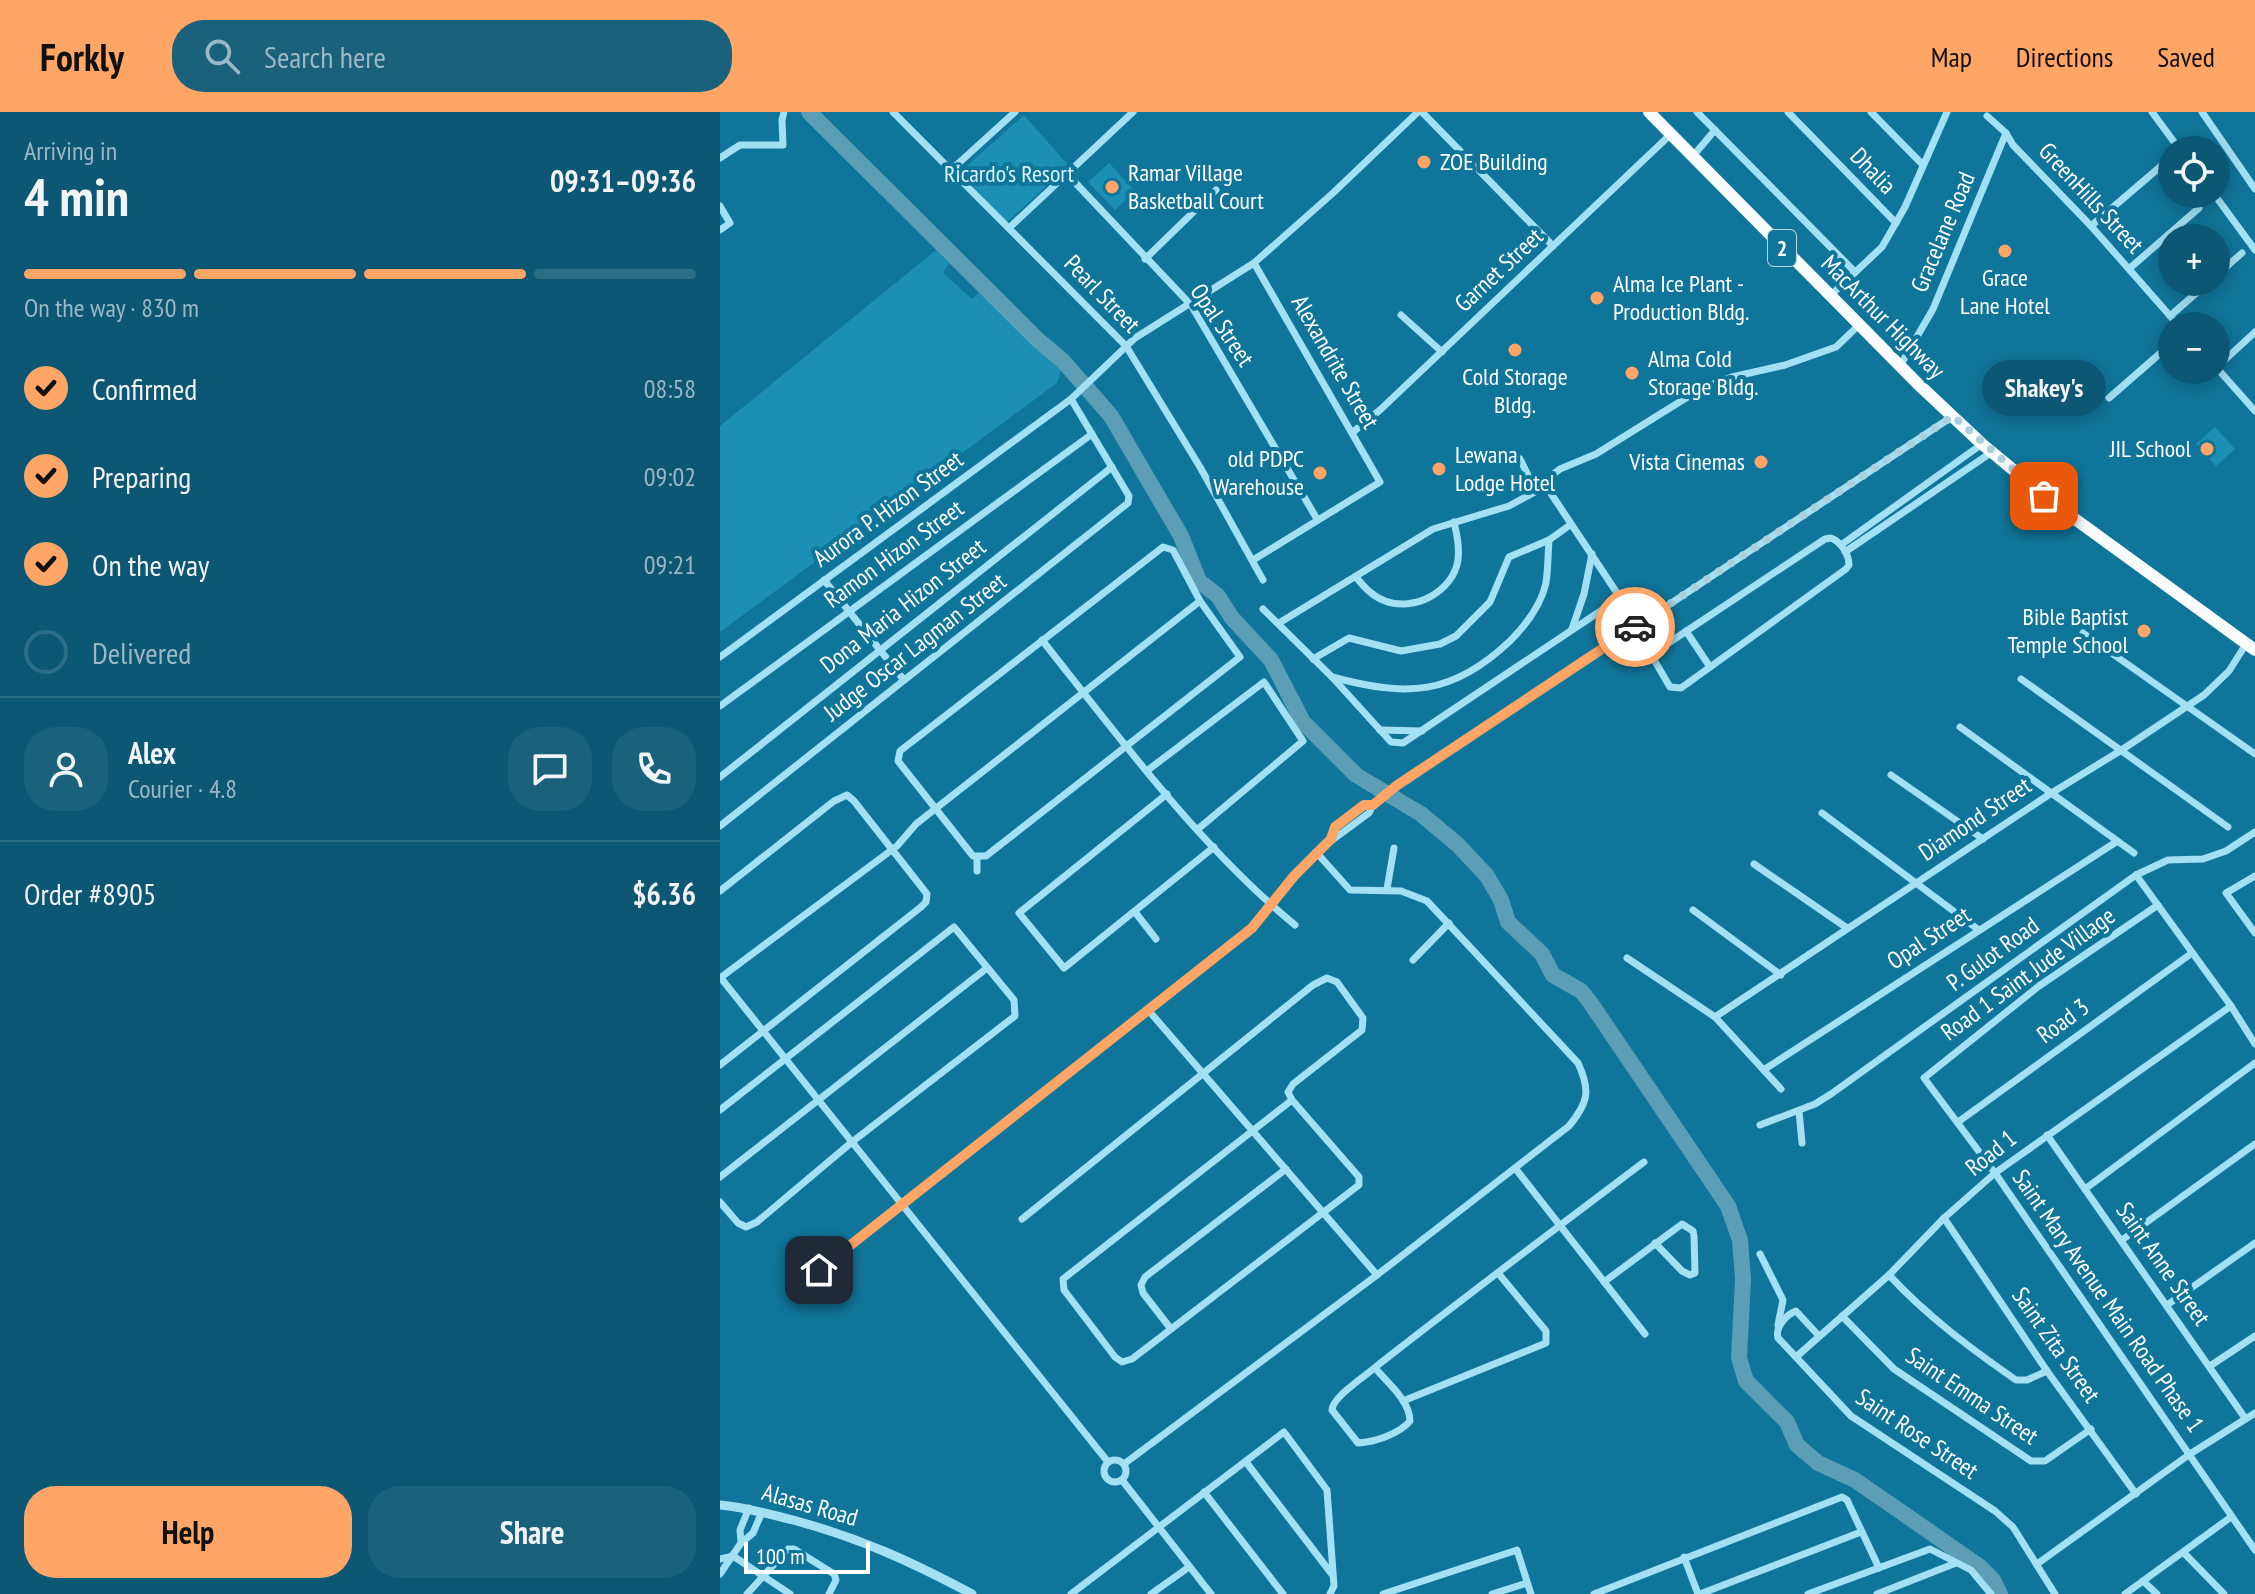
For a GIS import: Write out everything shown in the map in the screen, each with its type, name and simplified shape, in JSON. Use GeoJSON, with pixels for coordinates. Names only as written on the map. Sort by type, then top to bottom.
{"type":"FeatureCollection","features":[{"type":"Feature","properties":{"kind":"highway","name":"MacArthur Highway"},"geometry":{"type":"LineString","coordinates":[[1649,112],[1900,366],[1987,448],[2057,506],[2251,647]]}},
{"type":"Feature","properties":{"kind":"street"},"geometry":{"type":"LineString","coordinates":[[720,158],[740,145],[783,145],[784,112]]}},
{"type":"Feature","properties":{"kind":"street","name":"Pearl Street"},"geometry":{"type":"LineString","coordinates":[[893,112],[1126,346],[1263,580]]}},
{"type":"Feature","properties":{"kind":"street"},"geometry":{"type":"LineString","coordinates":[[950,171],[1015,112]]}},
{"type":"Feature","properties":{"kind":"street"},"geometry":{"type":"LineString","coordinates":[[1009,228],[1133,112]]}},
{"type":"Feature","properties":{"kind":"street"},"geometry":{"type":"LineString","coordinates":[[1420,112],[1553,246]]}},
{"type":"Feature","properties":{"kind":"street","name":"Aurora P. Hizon Street"},"geometry":{"type":"LineString","coordinates":[[720,657],[1071,399],[1147,330],[1254,263],[1420,112]]}},
{"type":"Feature","properties":{"kind":"street"},"geometry":{"type":"LineString","coordinates":[[1697,112],[1855,272]]}},
{"type":"Feature","properties":{"kind":"street","name":"Dhalia"},"geometry":{"type":"LineString","coordinates":[[1788,112],[1896,223]]}},
{"type":"Feature","properties":{"kind":"street"},"geometry":{"type":"LineString","coordinates":[[1871,112],[1923,165]]}},
{"type":"Feature","properties":{"kind":"street"},"geometry":{"type":"LineString","coordinates":[[1830,296],[1882,247],[1947,112]]}},
{"type":"Feature","properties":{"kind":"street"},"geometry":{"type":"LineString","coordinates":[[2152,112],[2170,136]]}},
{"type":"Feature","properties":{"kind":"street"},"geometry":{"type":"LineString","coordinates":[[2202,112],[2255,189]]}},
{"type":"Feature","properties":{"kind":"street"},"geometry":{"type":"LineString","coordinates":[[1987,116],[2006,133]]}},
{"type":"Feature","properties":{"kind":"street"},"geometry":{"type":"LineString","coordinates":[[1693,156],[1715,130]]}},
{"type":"Feature","properties":{"kind":"street","name":"GreenHills Street"},"geometry":{"type":"LineString","coordinates":[[2006,133],[2013,145],[2130,268],[2167,312]]}},
{"type":"Feature","properties":{"kind":"street","name":"Gracelane Road"},"geometry":{"type":"LineString","coordinates":[[1900,366],[1933,309],[2006,133]]}},
{"type":"Feature","properties":{"kind":"street","name":"Garnet Street"},"geometry":{"type":"LineString","coordinates":[[1353,432],[1442,352],[1671,134]]}},
{"type":"Feature","properties":{"kind":"street"},"geometry":{"type":"LineString","coordinates":[[2091,226],[2158,169]]}},
{"type":"Feature","properties":{"kind":"street","name":"Opal Street"},"geometry":{"type":"LineString","coordinates":[[1067,174],[1191,305],[1317,519]]}},
{"type":"Feature","properties":{"kind":"street"},"geometry":{"type":"LineString","coordinates":[[1145,259],[1216,190]]}},
{"type":"Feature","properties":{"kind":"street"},"geometry":{"type":"LineString","coordinates":[[720,206],[730,223],[720,230]]}},
{"type":"Feature","properties":{"kind":"street"},"geometry":{"type":"LineString","coordinates":[[2130,268],[2199,208]]}},
{"type":"Feature","properties":{"kind":"street"},"geometry":{"type":"LineString","coordinates":[[2224,208],[2255,250]]}},
{"type":"Feature","properties":{"kind":"street"},"geometry":{"type":"LineString","coordinates":[[2230,264],[2242,253]]}},
{"type":"Feature","properties":{"kind":"street","name":"Alexandrite Street"},"geometry":{"type":"LineString","coordinates":[[1254,263],[1380,482],[1317,519]]}},
{"type":"Feature","properties":{"kind":"street"},"geometry":{"type":"LineString","coordinates":[[2175,312],[2193,296]]}},
{"type":"Feature","properties":{"kind":"street"},"geometry":{"type":"LineString","coordinates":[[1401,315],[1442,352]]}},
{"type":"Feature","properties":{"kind":"street"},"geometry":{"type":"LineString","coordinates":[[1279,623],[1433,529],[1509,506],[1546,486],[1560,469],[1596,454],[1702,388],[1836,347],[1860,324]]}},
{"type":"Feature","properties":{"kind":"street"},"geometry":{"type":"LineString","coordinates":[[2230,354],[2255,332]]}},
{"type":"Feature","properties":{"kind":"street"},"geometry":{"type":"LineString","coordinates":[[2109,398],[2158,355]]}},
{"type":"Feature","properties":{"kind":"street"},"geometry":{"type":"LineString","coordinates":[[2230,383],[2255,411]]}},
{"type":"Feature","properties":{"kind":"street"},"geometry":{"type":"LineString","coordinates":[[1071,399],[1112,467]]}},
{"type":"Feature","properties":{"kind":"street"},"geometry":{"type":"LineString","coordinates":[[798,1287],[1252,928],[1316,852],[1331,839],[1335,827],[1346,818],[1364,805],[1373,805],[1396,786],[1953,416]]}},
{"type":"Feature","properties":{"kind":"street","name":"Ramon Hizon Street"},"geometry":{"type":"LineString","coordinates":[[720,706],[1092,434]]}},
{"type":"Feature","properties":{"kind":"street"},"geometry":{"type":"LineString","coordinates":[[1843,548],[1987,448]]}},
{"type":"Feature","properties":{"kind":"street"},"geometry":{"type":"LineString","coordinates":[[1843,548],[1987,448]]}},
{"type":"Feature","properties":{"kind":"street"},"geometry":{"type":"LineString","coordinates":[[1520,459],[1536,491]]}},
{"type":"Feature","properties":{"kind":"street","name":"Judge Oscar Lagman Street"},"geometry":{"type":"LineString","coordinates":[[720,826],[1128,503],[1129,496],[1112,467]]}},
{"type":"Feature","properties":{"kind":"street","name":"Dona Maria Hizon Street"},"geometry":{"type":"LineString","coordinates":[[720,777],[1112,467]]}},
{"type":"Feature","properties":{"kind":"street"},"geometry":{"type":"LineString","coordinates":[[1263,609],[1380,730],[1395,743],[1411,739],[1617,600],[1617,593],[1546,486]]}},
{"type":"Feature","properties":{"kind":"street"},"geometry":{"type":"LineString","coordinates":[[1253,560],[1317,519]]}},
{"type":"Feature","properties":{"kind":"street"},"geometry":{"type":"LineString","coordinates":[[1356,577],[1373,595],[1386,602],[1405,604],[1430,598],[1445,585],[1458,563],[1459,545],[1454,522]]}},
{"type":"Feature","properties":{"kind":"street"},"geometry":{"type":"LineString","coordinates":[[1313,659],[1349,638],[1401,651],[1440,644],[1456,636],[1490,602],[1509,557],[1549,540],[1570,525]]}},
{"type":"Feature","properties":{"kind":"street"},"geometry":{"type":"LineString","coordinates":[[1825,539],[1837,540],[1849,559],[1846,569],[1681,688],[1670,687],[1653,656],[1686,631],[1825,539]]}},
{"type":"Feature","properties":{"kind":"street"},"geometry":{"type":"LineString","coordinates":[[1332,677],[1388,689],[1432,687],[1482,666],[1531,617],[1545,585],[1549,540]]}},
{"type":"Feature","properties":{"kind":"street"},"geometry":{"type":"LineString","coordinates":[[1163,547],[1173,550],[1200,601],[1240,657],[986,856],[977,858],[968,852],[898,761],[900,751],[1042,640],[1163,547]]}},
{"type":"Feature","properties":{"kind":"street"},"geometry":{"type":"LineString","coordinates":[[1571,631],[1584,594],[1592,554]]}},
{"type":"Feature","properties":{"kind":"street"},"geometry":{"type":"LineString","coordinates":[[824,580],[904,680]]}},
{"type":"Feature","properties":{"kind":"street"},"geometry":{"type":"LineString","coordinates":[[1108,1462],[720,978],[892,848],[1200,601]]}},
{"type":"Feature","properties":{"kind":"street"},"geometry":{"type":"LineString","coordinates":[[1686,631],[1710,667]]}},
{"type":"Feature","properties":{"kind":"street"},"geometry":{"type":"LineString","coordinates":[[2083,633],[2255,754]]}},
{"type":"Feature","properties":{"kind":"street"},"geometry":{"type":"LineString","coordinates":[[1042,640],[1198,829],[1272,906],[1295,925]]}},
{"type":"Feature","properties":{"kind":"street","name":"Diamond Street"},"geometry":{"type":"LineString","coordinates":[[1715,1017],[2215,687],[2251,647]]}},
{"type":"Feature","properties":{"kind":"street"},"geometry":{"type":"LineString","coordinates":[[1482,666],[1493,684]]}},
{"type":"Feature","properties":{"kind":"street"},"geometry":{"type":"LineString","coordinates":[[2021,679],[2228,827]]}},
{"type":"Feature","properties":{"kind":"street"},"geometry":{"type":"LineString","coordinates":[[1148,770],[1264,682],[1303,741],[1198,829]]}},
{"type":"Feature","properties":{"kind":"street"},"geometry":{"type":"LineString","coordinates":[[1960,727],[2134,853]]}},
{"type":"Feature","properties":{"kind":"street"},"geometry":{"type":"LineString","coordinates":[[1380,730],[1422,731]]}},
{"type":"Feature","properties":{"kind":"street"},"geometry":{"type":"LineString","coordinates":[[1891,775],[1983,839]]}},
{"type":"Feature","properties":{"kind":"street"},"geometry":{"type":"LineString","coordinates":[[1167,794],[1019,913],[1064,968],[1214,847]]}},
{"type":"Feature","properties":{"kind":"street"},"geometry":{"type":"LineString","coordinates":[[720,891],[834,801],[847,795],[925,890],[926,902],[720,1065]]}},
{"type":"Feature","properties":{"kind":"street"},"geometry":{"type":"LineString","coordinates":[[1822,813],[1979,930]]}},
{"type":"Feature","properties":{"kind":"street","name":"P. Gulot Road"},"geometry":{"type":"LineString","coordinates":[[1760,1125],[1815,1104],[2136,875],[2168,860],[2203,859],[2226,851],[2255,832]]}},
{"type":"Feature","properties":{"kind":"street","name":"Opal Street"},"geometry":{"type":"LineString","coordinates":[[1765,1069],[2116,842]]}},
{"type":"Feature","properties":{"kind":"street"},"geometry":{"type":"LineString","coordinates":[[1387,889],[1394,848]]}},
{"type":"Feature","properties":{"kind":"street"},"geometry":{"type":"LineString","coordinates":[[1124,1464],[1377,1275],[1569,1126],[1580,1112],[1587,1095],[1585,1077],[1578,1063],[1449,923],[1420,898],[1401,891],[1350,890],[1316,852]]}},
{"type":"Feature","properties":{"kind":"street"},"geometry":{"type":"LineString","coordinates":[[977,858],[977,871]]}},
{"type":"Feature","properties":{"kind":"street"},"geometry":{"type":"LineString","coordinates":[[1754,864],[1847,928]]}},
{"type":"Feature","properties":{"kind":"street"},"geometry":{"type":"LineString","coordinates":[[2136,875],[2255,1044]]}},
{"type":"Feature","properties":{"kind":"street"},"geometry":{"type":"LineString","coordinates":[[2255,876],[2226,893],[2255,933]]}},
{"type":"Feature","properties":{"kind":"street","name":"Road 1 Saint Jude Village"},"geometry":{"type":"LineString","coordinates":[[1924,1078],[2039,986],[2158,905]]}},
{"type":"Feature","properties":{"kind":"street"},"geometry":{"type":"LineString","coordinates":[[1693,910],[1781,975]]}},
{"type":"Feature","properties":{"kind":"street"},"geometry":{"type":"LineString","coordinates":[[1135,912],[1156,939]]}},
{"type":"Feature","properties":{"kind":"street"},"geometry":{"type":"LineString","coordinates":[[1413,960],[1449,923]]}},
{"type":"Feature","properties":{"kind":"street"},"geometry":{"type":"LineString","coordinates":[[720,1110],[954,927],[1014,1000],[1017,1008],[1015,1016],[852,1142],[751,1226],[738,1223],[720,1202]]}},
{"type":"Feature","properties":{"kind":"street","name":"Road 3"},"geometry":{"type":"LineString","coordinates":[[1958,1122],[2192,953]]}},
{"type":"Feature","properties":{"kind":"street"},"geometry":{"type":"LineString","coordinates":[[1627,958],[1715,1017],[1781,1089]]}},
{"type":"Feature","properties":{"kind":"street"},"geometry":{"type":"LineString","coordinates":[[720,1177],[987,968]]}},
{"type":"Feature","properties":{"kind":"street"},"geometry":{"type":"LineString","coordinates":[[1022,1219],[1313,985],[1321,980],[1333,979],[1363,1018],[1364,1026],[1289,1088],[1289,1096],[1360,1178],[1359,1185],[1132,1359],[1118,1360],[1064,1290],[1063,1279],[1292,1100]]}},
{"type":"Feature","properties":{"kind":"street","name":"Road 1"},"geometry":{"type":"LineString","coordinates":[[1796,1357],[1889,1275],[1944,1218],[1995,1173],[2231,1006]]}},
{"type":"Feature","properties":{"kind":"street"},"geometry":{"type":"LineString","coordinates":[[1149,1011],[1377,1275]]}},
{"type":"Feature","properties":{"kind":"street"},"geometry":{"type":"LineString","coordinates":[[2085,1189],[2255,1063]]}},
{"type":"Feature","properties":{"kind":"street","name":"Saint Mary Avenue Main Road Phase 1"},"geometry":{"type":"LineString","coordinates":[[1924,1078],[1995,1173],[2255,1550]]}},
{"type":"Feature","properties":{"kind":"street"},"geometry":{"type":"LineString","coordinates":[[1799,1111],[1802,1143]]}},
{"type":"Feature","properties":{"kind":"street","name":"Saint Anne Street"},"geometry":{"type":"LineString","coordinates":[[2047,1135],[2245,1418]]}},
{"type":"Feature","properties":{"kind":"street"},"geometry":{"type":"LineString","coordinates":[[2122,1240],[2255,1144]]}},
{"type":"Feature","properties":{"kind":"street"},"geometry":{"type":"LineString","coordinates":[[1375,1368],[1403,1401],[1410,1412],[1410,1421],[1370,1442],[1358,1443],[1331,1407],[1335,1400],[1375,1368],[1559,1226],[1644,1162]]}},
{"type":"Feature","properties":{"kind":"street"},"geometry":{"type":"LineString","coordinates":[[1515,1168],[1645,1334]]}},
{"type":"Feature","properties":{"kind":"street"},"geometry":{"type":"LineString","coordinates":[[1171,1329],[1143,1293],[1141,1285],[1145,1277],[1286,1169]]}},
{"type":"Feature","properties":{"kind":"street","name":"Saint Zita Street"},"geometry":{"type":"LineString","coordinates":[[1944,1218],[2047,1371],[2136,1494]]}},
{"type":"Feature","properties":{"kind":"street"},"geometry":{"type":"LineString","coordinates":[[1604,1282],[1655,1243],[1682,1224],[1690,1228],[1694,1236],[1695,1273],[1690,1275],[1682,1271],[1655,1243]]}},
{"type":"Feature","properties":{"kind":"street"},"geometry":{"type":"LineString","coordinates":[[2167,1305],[2255,1243]]}},
{"type":"Feature","properties":{"kind":"street"},"geometry":{"type":"LineString","coordinates":[[1760,1254],[1783,1300],[1777,1327]]}},
{"type":"Feature","properties":{"kind":"street"},"geometry":{"type":"LineString","coordinates":[[1403,1401],[1546,1343],[1546,1331],[1498,1273]]}},
{"type":"Feature","properties":{"kind":"street"},"geometry":{"type":"LineString","coordinates":[[1889,1275],[1947,1330],[2016,1380],[2027,1380],[2047,1371]]}},
{"type":"Feature","properties":{"kind":"street"},"geometry":{"type":"LineString","coordinates":[[1777,1327],[1792,1312],[1799,1312],[1819,1336]]}},
{"type":"Feature","properties":{"kind":"street","name":"Saint Emma Street"},"geometry":{"type":"LineString","coordinates":[[1842,1316],[1894,1369],[2031,1461],[2045,1461],[2091,1429]]}},
{"type":"Feature","properties":{"kind":"street","name":"Saint Rose Street"},"geometry":{"type":"LineString","coordinates":[[1777,1327],[1778,1338],[1851,1416],[1995,1511],[2013,1527],[2055,1594]]}},
{"type":"Feature","properties":{"kind":"street"},"geometry":{"type":"LineString","coordinates":[[2210,1366],[2255,1336]]}},
{"type":"Feature","properties":{"kind":"street"},"geometry":{"type":"LineString","coordinates":[[2037,1564],[2190,1454],[2255,1413]]}},
{"type":"Feature","properties":{"kind":"street"},"geometry":{"type":"LineString","coordinates":[[1071,1594],[1284,1432],[1327,1490],[1334,1586],[1330,1594]]}},
{"type":"Feature","properties":{"kind":"street"},"geometry":{"type":"LineString","coordinates":[[1108,1462],[1124,1464],[1126,1472],[1122,1480],[1112,1482],[1104,1476],[1104,1466],[1108,1462]]}},
{"type":"Feature","properties":{"kind":"street"},"geometry":{"type":"LineString","coordinates":[[1246,1462],[1331,1573]]}},
{"type":"Feature","properties":{"kind":"street"},"geometry":{"type":"LineString","coordinates":[[1122,1480],[1211,1594]]}},
{"type":"Feature","properties":{"kind":"street"},"geometry":{"type":"LineString","coordinates":[[1204,1492],[1283,1594]]}},
{"type":"Feature","properties":{"kind":"street"},"geometry":{"type":"LineString","coordinates":[[1594,1594],[1836,1498],[1847,1500],[1879,1568]]}},
{"type":"Feature","properties":{"kind":"street","name":"Alasas Road"},"geometry":{"type":"LineString","coordinates":[[720,1505],[749,1508],[863,1542],[905,1559],[972,1594]]}},
{"type":"Feature","properties":{"kind":"street"},"geometry":{"type":"LineString","coordinates":[[741,1543],[740,1530],[749,1508]]}},
{"type":"Feature","properties":{"kind":"street"},"geometry":{"type":"LineString","coordinates":[[720,1574],[741,1543],[753,1533],[762,1512]]}},
{"type":"Feature","properties":{"kind":"street"},"geometry":{"type":"LineString","coordinates":[[2125,1594],[2231,1517]]}},
{"type":"Feature","properties":{"kind":"street"},"geometry":{"type":"LineString","coordinates":[[1684,1557],[1699,1594],[1861,1532]]}},
{"type":"Feature","properties":{"kind":"street"},"geometry":{"type":"LineString","coordinates":[[747,1594],[788,1549],[794,1549],[829,1568],[836,1580],[829,1594]]}},
{"type":"Feature","properties":{"kind":"street"},"geometry":{"type":"LineString","coordinates":[[1808,1594],[1930,1549],[1978,1577],[1991,1594]]}},
{"type":"Feature","properties":{"kind":"street"},"geometry":{"type":"LineString","coordinates":[[1383,1594],[1517,1550],[1531,1594]]}},
{"type":"Feature","properties":{"kind":"street"},"geometry":{"type":"LineString","coordinates":[[2184,1553],[2224,1594]]}},
{"type":"Feature","properties":{"kind":"street"},"geometry":{"type":"LineString","coordinates":[[720,1559],[733,1556],[790,1594]]}},
{"type":"Feature","properties":{"kind":"street"},"geometry":{"type":"LineString","coordinates":[[1877,1594],[1956,1563]]}},
{"type":"Feature","properties":{"kind":"street"},"geometry":{"type":"LineString","coordinates":[[1151,1594],[1189,1567]]}},
{"type":"Feature","properties":{"kind":"street"},"geometry":{"type":"LineString","coordinates":[[2143,1581],[2157,1594]]}},
{"type":"Feature","properties":{"kind":"street"},"geometry":{"type":"LineString","coordinates":[[1492,1594],[1527,1583]]}},
{"type":"Feature","properties":{"kind":"green space","name":"Ricardo's Resort"},"geometry":{"type":"Polygon","coordinates":[[[1024,115],[1069,166],[1007,222],[960,172],[1024,115]]]}},
{"type":"Feature","properties":{"kind":"green space","name":"Ramar Village Basketball Court"},"geometry":{"type":"Polygon","coordinates":[[[1109,163],[1135,191],[1115,210],[1088,182],[1109,163]]]}},
{"type":"Feature","properties":{"kind":"green space"},"geometry":{"type":"Polygon","coordinates":[[[936,250],[949,263],[943,273],[972,299],[980,292],[1063,365],[1057,383],[720,632],[720,426],[936,250]]]}},
{"type":"Feature","properties":{"kind":"green space"},"geometry":{"type":"Polygon","coordinates":[[[2215,427],[2235,449],[2216,466],[2196,444],[2215,427]]]}},
{"type":"Feature","properties":{"kind":"waterway"},"geometry":{"type":"LineString","coordinates":[[809,112],[1038,340],[1063,361],[1111,416],[1181,536],[1199,581],[1218,596],[1232,618],[1271,660],[1303,722],[1356,775],[1421,814],[1458,845],[1487,876],[1501,900],[1508,922],[1542,954],[1553,975],[1581,991],[1590,1002],[1728,1206],[1740,1240],[1743,1279],[1739,1358],[1746,1381],[1787,1422],[1797,1445],[1818,1463],[1855,1480],[1979,1566],[1993,1580],[2000,1594]]}},
{"type":"Feature","properties":{"kind":"way so far"},"geometry":{"type":"LineString","coordinates":[[1635,627],[1953,416],[2044,496]]}},
{"type":"Feature","properties":{"kind":"place","name":"ZOE Building"},"geometry":{"type":"Point","coordinates":[1424,162]}},
{"type":"Feature","properties":{"kind":"place","name":"Ramar Village Basketball Court"},"geometry":{"type":"Point","coordinates":[1112,187]}},
{"type":"Feature","properties":{"kind":"place","name":"Grace Lane Hotel"},"geometry":{"type":"Point","coordinates":[2005,251]}},
{"type":"Feature","properties":{"kind":"place","name":"Alma Ice Plant - Production Bldg."},"geometry":{"type":"Point","coordinates":[1597,298]}},
{"type":"Feature","properties":{"kind":"place","name":"Cold Storage Bldg."},"geometry":{"type":"Point","coordinates":[1515,350]}},
{"type":"Feature","properties":{"kind":"place","name":"Alma Cold Storage Bldg."},"geometry":{"type":"Point","coordinates":[1632,373]}},
{"type":"Feature","properties":{"kind":"place","name":"JIL School"},"geometry":{"type":"Point","coordinates":[2207,449]}},
{"type":"Feature","properties":{"kind":"place","name":"Vista Cinemas"},"geometry":{"type":"Point","coordinates":[1761,462]}},
{"type":"Feature","properties":{"kind":"place","name":"Lewana Lodge Hotel"},"geometry":{"type":"Point","coordinates":[1439,469]}},
{"type":"Feature","properties":{"kind":"place","name":"old PDPC Warehouse"},"geometry":{"type":"Point","coordinates":[1320,473]}},
{"type":"Feature","properties":{"kind":"place","name":"Shakey's"},"geometry":{"type":"Point","coordinates":[2044,496]}},
{"type":"Feature","properties":{"kind":"place","name":"Bible Baptist Temple School"},"geometry":{"type":"Point","coordinates":[2144,631]}},
{"type":"Feature","properties":{"kind":"route"},"geometry":{"type":"LineString","coordinates":[[819,1270],[1252,928],[1294,876],[1331,839],[1335,827],[1346,818],[1364,805],[1373,805],[1396,786],[1635,627]]}}]}
